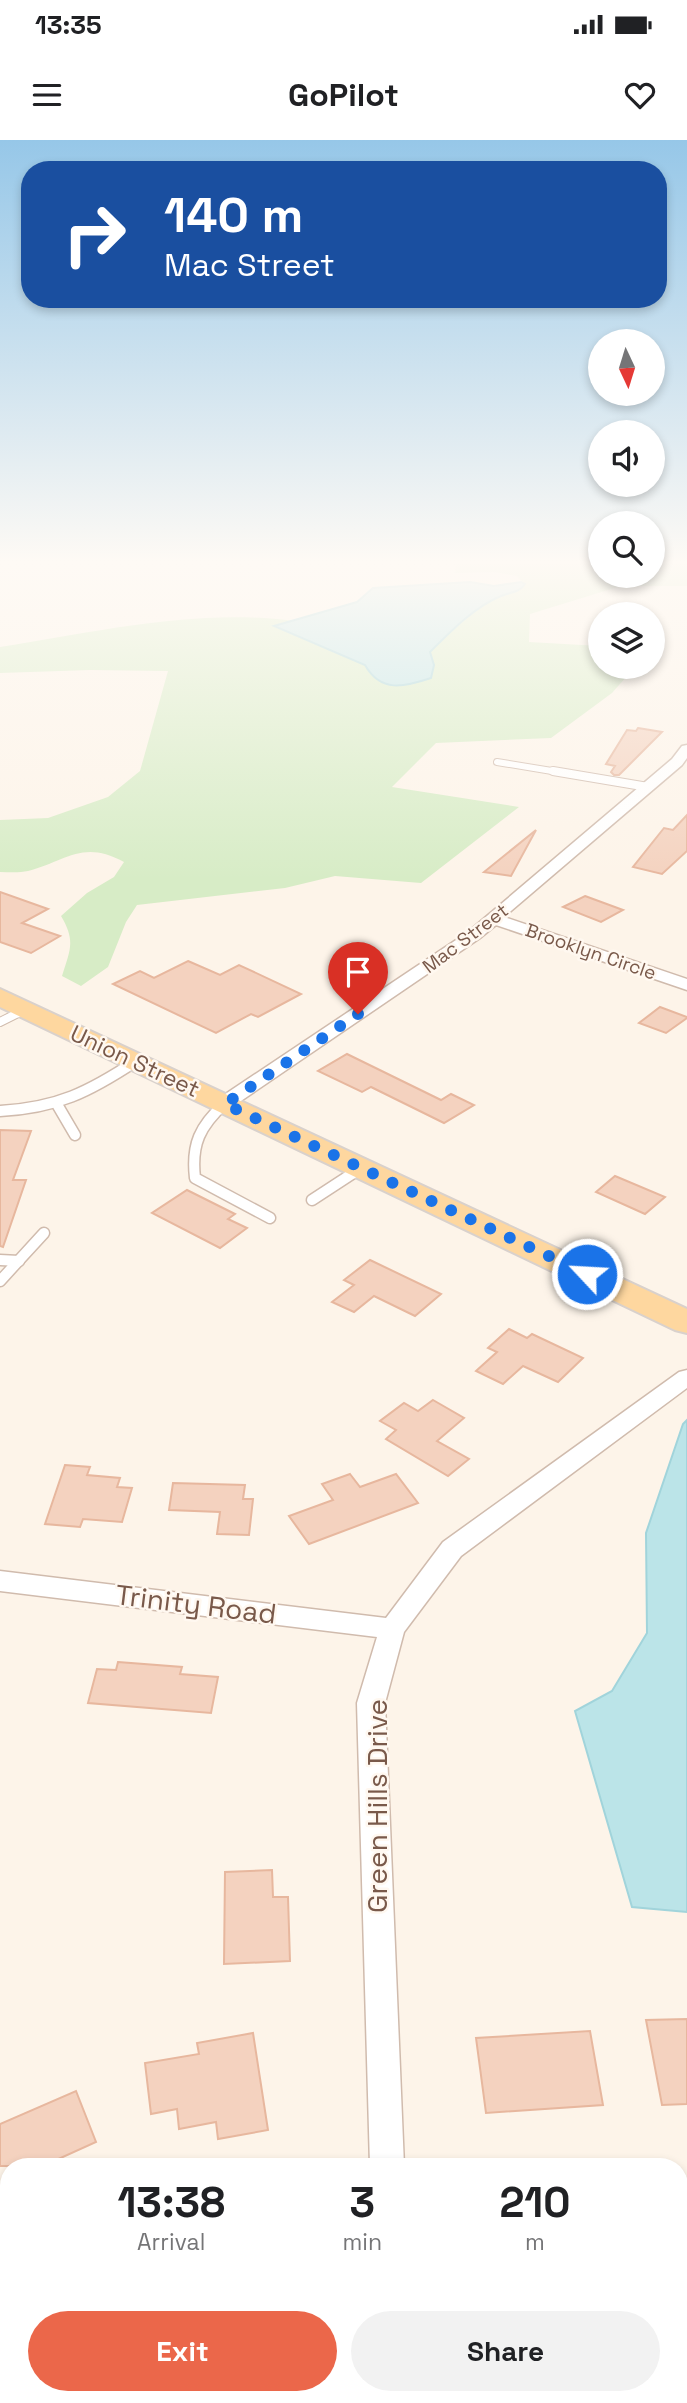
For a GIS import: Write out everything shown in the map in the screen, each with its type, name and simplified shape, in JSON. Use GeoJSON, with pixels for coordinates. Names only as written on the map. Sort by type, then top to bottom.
{"type":"FeatureCollection","features":[{"type":"Feature","properties":{"kind":"main road","name":"Union Street"},"geometry":{"type":"LineString","coordinates":[[9,1009],[136,1061],[687,1322]]}},
{"type":"Feature","properties":{"kind":"street","name":"Mac Street"},"geometry":{"type":"LineString","coordinates":[[225,1104],[494,919],[684,758]]}},
{"type":"Feature","properties":{"kind":"street","name":"Brooklyn Circle"},"geometry":{"type":"LineString","coordinates":[[494,919],[687,985]]}},
{"type":"Feature","properties":{"kind":"street","name":"Green Hills Drive"},"geometry":{"type":"LineString","coordinates":[[387,2158],[371,1703],[392,1629],[452,1549],[687,1377]]}},
{"type":"Feature","properties":{"kind":"street","name":"Trinity Road"},"geometry":{"type":"LineString","coordinates":[[0,1581],[392,1629]]}},
{"type":"Feature","properties":{"kind":"lane"},"geometry":{"type":"LineString","coordinates":[[497,762],[648,787]]}},
{"type":"Feature","properties":{"kind":"lane"},"geometry":{"type":"LineString","coordinates":[[0,1111],[58,1106],[85,1094],[136,1061]]}},
{"type":"Feature","properties":{"kind":"lane"},"geometry":{"type":"LineString","coordinates":[[225,1104],[203,1122],[191,1152],[195,1178],[270,1218]]}},
{"type":"Feature","properties":{"kind":"lane"},"geometry":{"type":"LineString","coordinates":[[58,1106],[75,1135]]}},
{"type":"Feature","properties":{"kind":"lane"},"geometry":{"type":"LineString","coordinates":[[312,1200],[361,1168]]}},
{"type":"Feature","properties":{"kind":"lane"},"geometry":{"type":"LineString","coordinates":[[0,1281],[44,1233]]}},
{"type":"Feature","properties":{"kind":"lane"},"geometry":{"type":"LineString","coordinates":[[0,1259],[19,1261]]}},
{"type":"Feature","properties":{"kind":"green space"},"geometry":{"type":"Polygon","coordinates":[[[0,669],[367,669],[386,684],[412,684],[431,678],[433,669],[588,669],[588,679],[624,679],[612,693],[551,738],[436,743],[392,787],[519,807],[421,883],[335,876],[285,888],[137,905],[126,922],[108,967],[81,986],[62,976],[70,939],[61,916],[87,893],[114,877],[124,862],[110,855],[86,852],[28,871],[0,872],[0,820],[48,818],[108,797],[140,771],[168,671],[0,673],[0,669]]]}},
{"type":"Feature","properties":{"kind":"water"},"geometry":{"type":"Polygon","coordinates":[[[367,669],[433,669],[431,678],[402,685],[386,684],[367,669]]]}},
{"type":"Feature","properties":{"kind":"water"},"geometry":{"type":"Polygon","coordinates":[[[687,1420],[687,1912],[632,1907],[575,1711],[612,1691],[647,1633],[646,1533],[683,1424],[687,1420]]]}},
{"type":"Feature","properties":{"kind":"building"},"geometry":{"type":"Polygon","coordinates":[[[638,728],[662,732],[619,775],[614,775],[611,772],[615,766],[606,764],[627,730],[636,731],[638,728]]]}},
{"type":"Feature","properties":{"kind":"building"},"geometry":{"type":"Polygon","coordinates":[[[687,815],[687,851],[662,874],[633,867],[664,828],[673,830],[687,815]]]}},
{"type":"Feature","properties":{"kind":"building"},"geometry":{"type":"Polygon","coordinates":[[[536,830],[511,876],[484,872],[536,830]]]}},
{"type":"Feature","properties":{"kind":"building"},"geometry":{"type":"Polygon","coordinates":[[[0,892],[48,909],[22,923],[60,936],[31,953],[0,942],[0,892]]]}},
{"type":"Feature","properties":{"kind":"building"},"geometry":{"type":"Polygon","coordinates":[[[585,896],[623,910],[601,922],[563,907],[585,896]]]}},
{"type":"Feature","properties":{"kind":"building"},"geometry":{"type":"Polygon","coordinates":[[[188,961],[220,975],[239,965],[301,994],[258,1017],[251,1014],[216,1033],[113,984],[140,971],[154,978],[188,961]]]}},
{"type":"Feature","properties":{"kind":"building"},"geometry":{"type":"Polygon","coordinates":[[[660,1007],[687,1018],[666,1033],[639,1023],[660,1007]]]}},
{"type":"Feature","properties":{"kind":"building"},"geometry":{"type":"Polygon","coordinates":[[[347,1054],[441,1100],[451,1094],[474,1105],[444,1123],[371,1087],[362,1092],[318,1071],[347,1054]]]}},
{"type":"Feature","properties":{"kind":"building"},"geometry":{"type":"Polygon","coordinates":[[[0,1130],[31,1131],[13,1180],[26,1180],[3,1247],[0,1246],[0,1130]]]}},
{"type":"Feature","properties":{"kind":"building"},"geometry":{"type":"Polygon","coordinates":[[[615,1176],[665,1197],[645,1214],[596,1192],[615,1176]]]}},
{"type":"Feature","properties":{"kind":"building"},"geometry":{"type":"Polygon","coordinates":[[[187,1190],[235,1214],[228,1219],[247,1228],[220,1248],[152,1213],[187,1190]]]}},
{"type":"Feature","properties":{"kind":"building"},"geometry":{"type":"Polygon","coordinates":[[[370,1260],[441,1294],[415,1316],[374,1296],[354,1312],[332,1302],[354,1285],[344,1280],[370,1260]]]}},
{"type":"Feature","properties":{"kind":"building"},"geometry":{"type":"Polygon","coordinates":[[[509,1329],[527,1338],[532,1334],[583,1358],[558,1382],[523,1366],[503,1384],[476,1371],[497,1352],[488,1348],[509,1329]]]}},
{"type":"Feature","properties":{"kind":"building"},"geometry":{"type":"Polygon","coordinates":[[[433,1400],[464,1418],[437,1441],[469,1459],[448,1476],[386,1439],[396,1430],[380,1421],[404,1403],[418,1411],[433,1400]]]}},
{"type":"Feature","properties":{"kind":"building"},"geometry":{"type":"Polygon","coordinates":[[[65,1465],[90,1467],[87,1475],[120,1478],[117,1487],[132,1488],[122,1522],[83,1519],[80,1527],[45,1524],[65,1465]]]}},
{"type":"Feature","properties":{"kind":"building"},"geometry":{"type":"Polygon","coordinates":[[[350,1474],[360,1487],[396,1474],[418,1503],[309,1544],[289,1516],[333,1500],[322,1484],[350,1474]]]}},
{"type":"Feature","properties":{"kind":"building"},"geometry":{"type":"Polygon","coordinates":[[[173,1483],[245,1485],[243,1499],[253,1499],[249,1535],[217,1534],[220,1512],[169,1510],[173,1483]]]}},
{"type":"Feature","properties":{"kind":"building"},"geometry":{"type":"Polygon","coordinates":[[[118,1662],[182,1667],[180,1674],[218,1677],[211,1713],[88,1703],[97,1669],[116,1670],[118,1662]]]}},
{"type":"Feature","properties":{"kind":"building"},"geometry":{"type":"Polygon","coordinates":[[[272,1870],[273,1897],[288,1897],[290,1961],[224,1964],[225,1872],[272,1870]]]}},
{"type":"Feature","properties":{"kind":"building"},"geometry":{"type":"Polygon","coordinates":[[[687,2019],[687,2104],[662,2105],[646,2020],[687,2019]]]}},
{"type":"Feature","properties":{"kind":"building"},"geometry":{"type":"Polygon","coordinates":[[[590,2031],[603,2105],[486,2113],[476,2038],[590,2031]]]}},
{"type":"Feature","properties":{"kind":"building"},"geometry":{"type":"Polygon","coordinates":[[[253,2033],[268,2130],[218,2139],[216,2122],[179,2129],[177,2109],[151,2114],[145,2063],[199,2054],[197,2043],[253,2033]]]}},
{"type":"Feature","properties":{"kind":"building"},"geometry":{"type":"Polygon","coordinates":[[[76,2091],[96,2142],[61,2158],[0,2158],[0,2124],[76,2091]]]}},
{"type":"Feature","properties":{"kind":"route"},"geometry":{"type":"LineString","coordinates":[[358,1014],[225,1104],[587,1274]]}}]}
